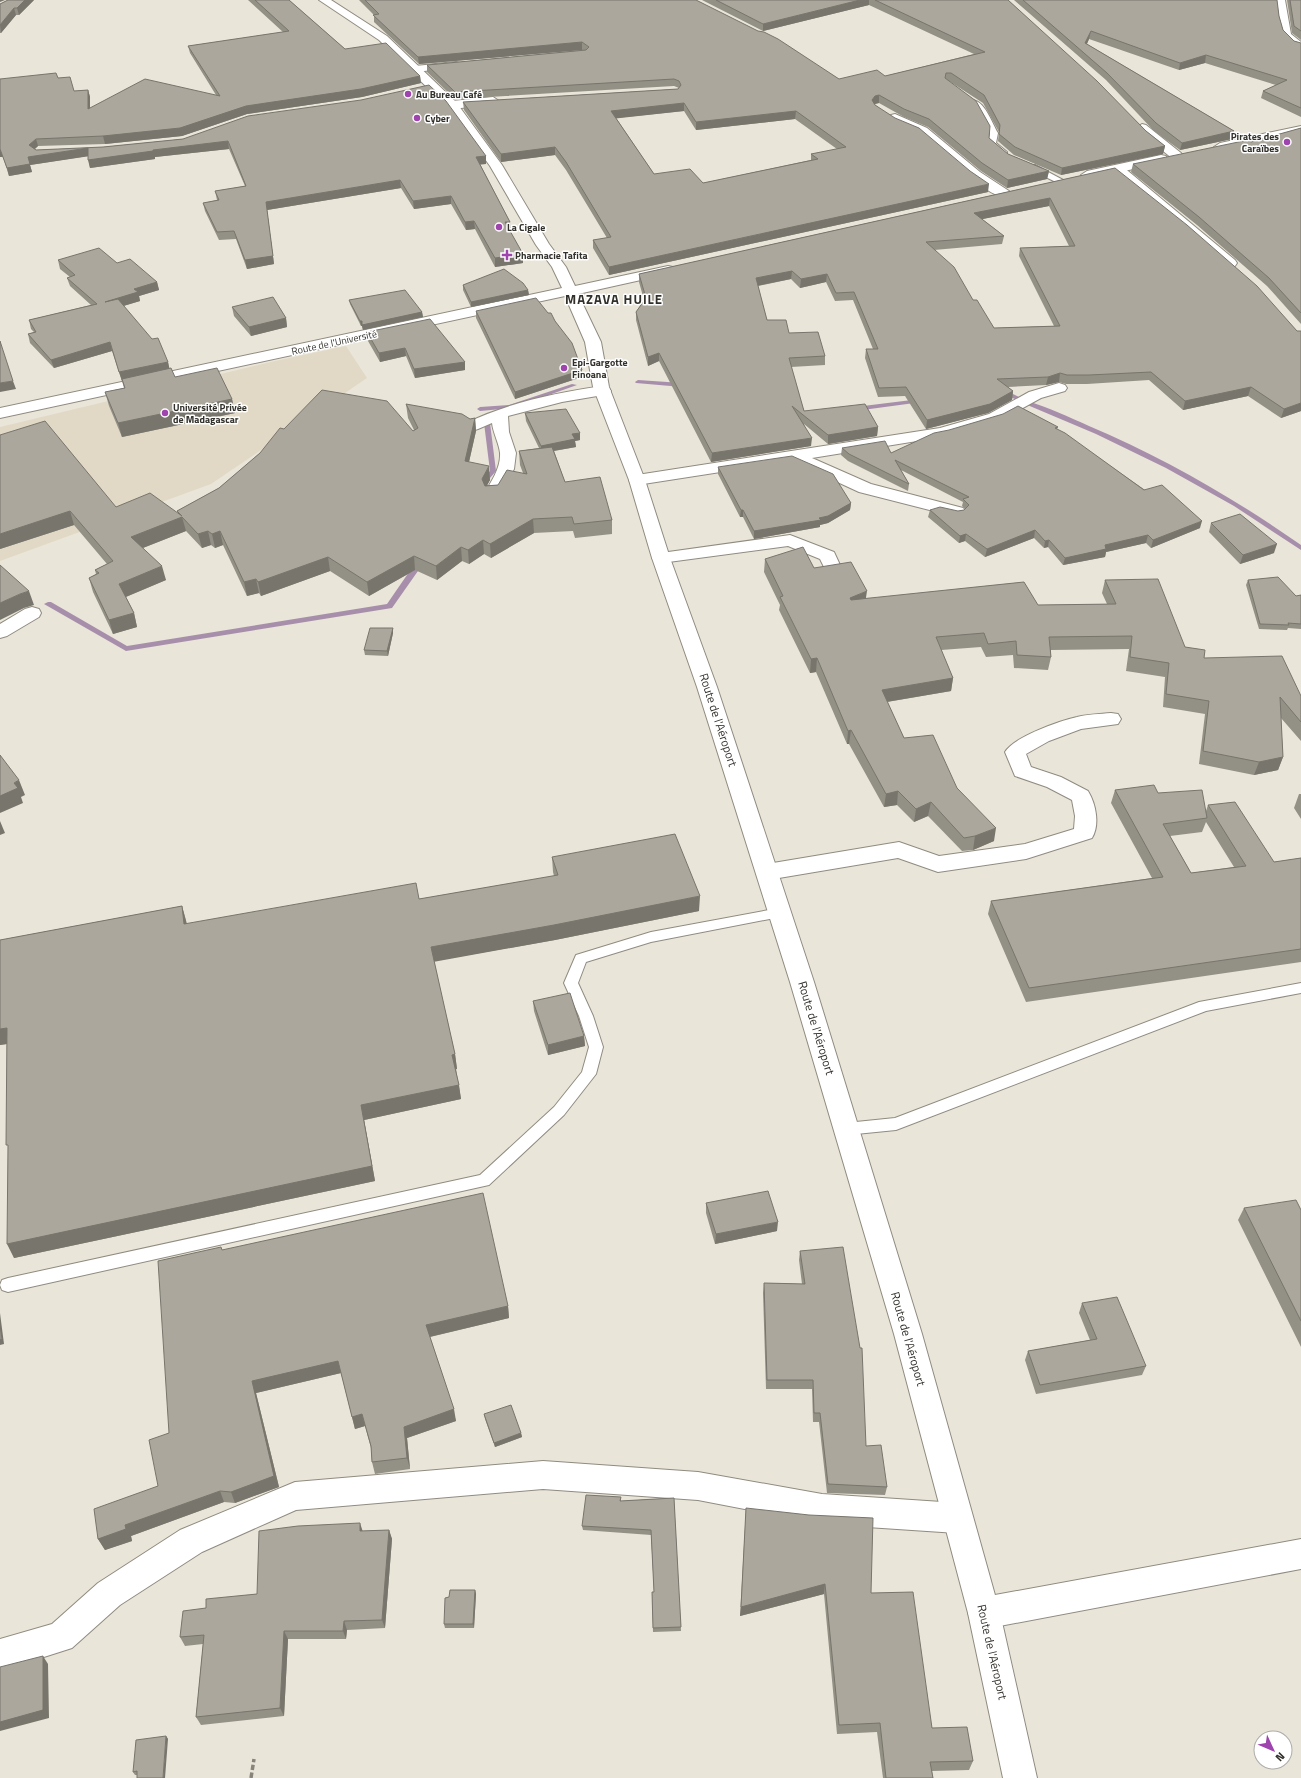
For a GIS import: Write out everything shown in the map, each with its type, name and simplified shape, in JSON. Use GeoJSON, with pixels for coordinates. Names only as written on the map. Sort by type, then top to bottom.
{"type":"FeatureCollection","features":[{"type":"Feature","properties":{"kind":"street","name":"Route de l'Aéroport"},"geometry":{"type":"LineString","coordinates":[[324,0],[383,38],[452,105],[496,165],[543,245],[559,267],[593,342],[603,391],[637,480],[661,558],[707,687],[767,872],[908,1334],[957,1518],[984,1612],[1020,1778]]}},
{"type":"Feature","properties":{"kind":"street"},"geometry":{"type":"LineString","coordinates":[[1280,0],[1286,34],[1291,40],[1301,47]]}},
{"type":"Feature","properties":{"kind":"street"},"geometry":{"type":"LineString","coordinates":[[415,69],[467,64]]}},
{"type":"Feature","properties":{"kind":"street"},"geometry":{"type":"LineString","coordinates":[[418,90],[433,86]]}},
{"type":"Feature","properties":{"kind":"street"},"geometry":{"type":"LineString","coordinates":[[452,105],[508,100]]}},
{"type":"Feature","properties":{"kind":"street"},"geometry":{"type":"LineString","coordinates":[[884,111],[899,121],[923,131],[975,175],[1004,194]]}},
{"type":"Feature","properties":{"kind":"street"},"geometry":{"type":"LineString","coordinates":[[1133,118],[1149,135],[1177,156]]}},
{"type":"Feature","properties":{"kind":"street"},"geometry":{"type":"LineString","coordinates":[[1206,150],[1301,130]]}},
{"type":"Feature","properties":{"kind":"street"},"geometry":{"type":"LineString","coordinates":[[1039,186],[1192,153]]}},
{"type":"Feature","properties":{"kind":"street"},"geometry":{"type":"LineString","coordinates":[[1117,169],[1192,229],[1243,275]]}},
{"type":"Feature","properties":{"kind":"street"},"geometry":{"type":"LineString","coordinates":[[989,198],[1018,191]]}},
{"type":"Feature","properties":{"kind":"street","name":"Route de l'Université"},"geometry":{"type":"LineString","coordinates":[[0,413],[683,267]]}},
{"type":"Feature","properties":{"kind":"street"},"geometry":{"type":"LineString","coordinates":[[637,480],[942,433],[995,417],[1035,395],[1059,388]]}},
{"type":"Feature","properties":{"kind":"street"},"geometry":{"type":"LineString","coordinates":[[472,426],[500,413],[561,397],[603,391]]}},
{"type":"Feature","properties":{"kind":"street"},"geometry":{"type":"LineString","coordinates":[[492,494],[506,468],[508,453],[501,432],[500,413]]}},
{"type":"Feature","properties":{"kind":"street"},"geometry":{"type":"LineString","coordinates":[[794,456],[865,488],[957,512]]}},
{"type":"Feature","properties":{"kind":"street"},"geometry":{"type":"LineString","coordinates":[[661,558],[790,540],[828,556],[831,565]]}},
{"type":"Feature","properties":{"kind":"street"},"geometry":{"type":"LineString","coordinates":[[0,632],[32,613]]}},
{"type":"Feature","properties":{"kind":"street"},"geometry":{"type":"LineString","coordinates":[[767,872],[900,850],[938,864],[1026,851],[1084,833],[1086,816],[1081,796],[1054,782],[1022,771],[1015,752],[1042,736],[1078,723],[1111,719]]}},
{"type":"Feature","properties":{"kind":"street"},"geometry":{"type":"LineString","coordinates":[[0,1655],[61,1637],[108,1594],[191,1541],[295,1496],[543,1475],[698,1486],[822,1509],[957,1518]]}},
{"type":"Feature","properties":{"kind":"street"},"geometry":{"type":"LineString","coordinates":[[984,1612],[1301,1554]]}},
{"type":"Feature","properties":{"kind":"lane"},"geometry":{"type":"LineString","coordinates":[[966,97],[979,106],[994,133],[992,143],[1010,158]]}},
{"type":"Feature","properties":{"kind":"lane"},"geometry":{"type":"LineString","coordinates":[[1023,164],[1061,181]]}},
{"type":"Feature","properties":{"kind":"lane"},"geometry":{"type":"LineString","coordinates":[[8,1285],[484,1180],[559,1111],[589,1074],[596,1047],[586,1016],[570,983],[581,959],[651,938],[780,913]]}},
{"type":"Feature","properties":{"kind":"lane"},"geometry":{"type":"LineString","coordinates":[[846,1129],[896,1124],[1204,1006],[1301,988]]}},
{"type":"Feature","properties":{"kind":"path"},"geometry":{"type":"LineString","coordinates":[[251,1778],[254,1759]]}},
{"type":"Feature","properties":{"kind":"shaded area"},"geometry":{"type":"Polygon","coordinates":[[[346,346],[367,378],[211,484],[0,561],[0,427],[275,361],[346,346]]]}},
{"type":"Feature","properties":{"kind":"building"},"geometry":{"type":"Polygon","coordinates":[[[8,0],[25,0],[17,8],[14,8],[0,25],[0,4],[8,0]]]}},
{"type":"Feature","properties":{"kind":"building"},"geometry":{"type":"Polygon","coordinates":[[[255,0],[289,0],[345,49],[386,43],[420,76],[361,89],[246,106],[180,128],[103,136],[36,139],[29,145],[36,150],[103,147],[183,139],[248,116],[361,100],[429,85],[446,101],[486,156],[476,157],[510,222],[505,222],[523,254],[495,258],[474,221],[465,222],[451,196],[413,201],[400,180],[266,202],[273,256],[245,260],[234,231],[217,232],[203,203],[219,200],[215,191],[246,186],[228,141],[88,160],[88,148],[28,157],[30,164],[7,168],[0,149],[0,79],[56,73],[58,78],[70,77],[74,91],[88,90],[88,109],[145,79],[220,96],[188,46],[289,31],[255,0]]]}},
{"type":"Feature","properties":{"kind":"building"},"geometry":{"type":"Polygon","coordinates":[[[365,0],[696,0],[758,31],[764,32],[778,39],[839,79],[877,70],[885,76],[985,52],[875,0],[1008,0],[1097,81],[1146,131],[1165,146],[1062,168],[1015,147],[999,134],[1000,125],[984,95],[951,73],[946,73],[945,78],[976,101],[990,126],[989,138],[1008,154],[1049,171],[1008,180],[982,163],[929,119],[904,109],[879,95],[875,96],[872,100],[875,105],[895,118],[919,128],[970,171],[989,184],[609,267],[593,240],[611,237],[566,162],[555,147],[501,154],[463,102],[678,89],[681,85],[679,81],[674,79],[455,92],[427,65],[586,50],[589,47],[582,42],[418,57],[373,15],[379,14],[365,0]],[[684,103],[611,111],[654,174],[690,169],[703,183],[818,159],[811,154],[846,147],[796,111],[696,122],[684,103]]]}},
{"type":"Feature","properties":{"kind":"building"},"geometry":{"type":"Polygon","coordinates":[[[716,0],[860,0],[763,24],[716,0]]]}},
{"type":"Feature","properties":{"kind":"building"},"geometry":{"type":"Polygon","coordinates":[[[1023,0],[1277,0],[1283,30],[1294,41],[1301,43],[1301,108],[1263,91],[1287,80],[1206,55],[1180,63],[1091,31],[1085,43],[1234,131],[1182,143],[1156,123],[1107,73],[1023,0]]]}},
{"type":"Feature","properties":{"kind":"building"},"geometry":{"type":"Polygon","coordinates":[[[1290,0],[1301,0],[1301,31],[1294,26],[1290,0]]]}},
{"type":"Feature","properties":{"kind":"building"},"geometry":{"type":"Polygon","coordinates":[[[1301,128],[1301,313],[1269,278],[1199,217],[1133,164],[1248,140],[1251,142],[1301,128]]]}},
{"type":"Feature","properties":{"kind":"building"},"geometry":{"type":"Polygon","coordinates":[[[1115,168],[1187,225],[1257,286],[1297,331],[1301,331],[1301,403],[1284,409],[1251,387],[1185,401],[1151,372],[1089,375],[1067,375],[1060,373],[1048,377],[997,379],[1013,391],[990,404],[927,420],[906,387],[879,388],[866,349],[878,349],[854,292],[836,293],[827,274],[801,279],[792,271],[756,278],[767,320],[786,320],[789,333],[818,332],[825,356],[789,358],[804,411],[865,404],[878,427],[828,435],[792,406],[812,438],[712,453],[659,353],[648,357],[636,312],[646,298],[639,274],[1115,168]],[[1050,198],[974,213],[1004,236],[926,242],[954,267],[973,300],[977,300],[994,328],[1060,326],[1020,248],[1075,246],[1050,198]]]}},
{"type":"Feature","properties":{"kind":"building"},"geometry":{"type":"Polygon","coordinates":[[[99,248],[117,263],[130,259],[157,282],[134,289],[138,292],[105,302],[118,299],[152,339],[158,338],[168,362],[119,372],[110,342],[51,360],[28,334],[36,332],[29,320],[97,304],[67,278],[75,275],[58,260],[99,248]]]}},
{"type":"Feature","properties":{"kind":"building"},"geometry":{"type":"Polygon","coordinates":[[[504,269],[523,283],[528,290],[471,302],[463,285],[504,269]]]}},
{"type":"Feature","properties":{"kind":"building"},"geometry":{"type":"Polygon","coordinates":[[[405,290],[422,312],[362,325],[362,321],[360,321],[349,300],[405,290]]]}},
{"type":"Feature","properties":{"kind":"building"},"geometry":{"type":"Polygon","coordinates":[[[273,297],[286,318],[249,327],[232,307],[273,297]]]}},
{"type":"Feature","properties":{"kind":"building"},"geometry":{"type":"Polygon","coordinates":[[[536,298],[548,313],[551,313],[555,321],[572,343],[582,370],[515,392],[476,311],[536,298]]]}},
{"type":"Feature","properties":{"kind":"building"},"geometry":{"type":"Polygon","coordinates":[[[430,319],[465,362],[414,369],[405,348],[379,353],[367,332],[430,319]]]}},
{"type":"Feature","properties":{"kind":"building"},"geometry":{"type":"Polygon","coordinates":[[[0,341],[13,381],[0,383],[0,341]]]}},
{"type":"Feature","properties":{"kind":"building"},"geometry":{"type":"Polygon","coordinates":[[[171,368],[175,377],[217,368],[232,399],[118,423],[105,392],[125,388],[122,379],[171,368]]]}},
{"type":"Feature","properties":{"kind":"building"},"geometry":{"type":"Polygon","coordinates":[[[322,390],[387,401],[413,431],[418,428],[406,404],[462,414],[470,419],[475,418],[465,461],[489,466],[482,479],[485,486],[498,485],[507,470],[527,474],[519,451],[552,447],[565,482],[600,477],[612,520],[574,524],[572,517],[533,519],[490,544],[483,540],[468,550],[461,547],[436,566],[414,556],[367,582],[328,557],[258,582],[256,579],[244,582],[220,531],[212,534],[208,531],[198,534],[182,517],[131,537],[162,566],[119,584],[134,613],[109,620],[89,578],[99,573],[95,570],[113,561],[70,511],[0,534],[0,435],[45,421],[116,507],[150,493],[182,516],[177,511],[219,488],[260,453],[280,428],[284,429],[322,390]]]}},
{"type":"Feature","properties":{"kind":"building"},"geometry":{"type":"Polygon","coordinates":[[[1018,406],[1058,427],[1055,428],[1065,433],[1144,490],[1162,485],[1202,521],[1153,540],[1148,535],[1105,545],[1106,549],[1065,558],[1049,540],[1045,541],[1035,530],[987,549],[966,534],[960,536],[930,510],[940,507],[958,511],[964,510],[969,505],[963,499],[969,497],[895,460],[909,484],[849,454],[842,448],[885,441],[891,453],[934,433],[1003,414],[1018,406]]]}},
{"type":"Feature","properties":{"kind":"building"},"geometry":{"type":"Polygon","coordinates":[[[566,409],[580,433],[572,434],[575,439],[541,446],[525,413],[566,409]]]}},
{"type":"Feature","properties":{"kind":"building"},"geometry":{"type":"Polygon","coordinates":[[[792,456],[833,474],[851,503],[828,516],[819,518],[821,520],[754,531],[718,467],[792,456]]]}},
{"type":"Feature","properties":{"kind":"building"},"geometry":{"type":"Polygon","coordinates":[[[1240,514],[1277,544],[1243,555],[1211,523],[1240,514]]]}},
{"type":"Feature","properties":{"kind":"building"},"geometry":{"type":"Polygon","coordinates":[[[803,547],[814,568],[851,562],[867,591],[850,598],[851,600],[1024,582],[1038,605],[1116,604],[1105,580],[1158,579],[1185,647],[1205,650],[1204,658],[1282,656],[1301,696],[1301,722],[1280,697],[1283,757],[1259,762],[1203,751],[1209,701],[1166,694],[1169,663],[1130,657],[1132,636],[1049,637],[1051,657],[1017,655],[1016,641],[988,644],[984,633],[936,637],[953,678],[882,690],[904,738],[933,735],[957,788],[996,828],[975,836],[964,838],[931,802],[916,809],[898,791],[886,794],[851,730],[848,731],[817,658],[811,659],[780,597],[783,596],[765,559],[803,547]]]}},
{"type":"Feature","properties":{"kind":"building"},"geometry":{"type":"Polygon","coordinates":[[[0,565],[29,591],[0,603],[0,565]]]}},
{"type":"Feature","properties":{"kind":"building"},"geometry":{"type":"Polygon","coordinates":[[[1278,577],[1296,596],[1301,595],[1301,624],[1260,624],[1248,580],[1278,577]]]}},
{"type":"Feature","properties":{"kind":"building"},"geometry":{"type":"Polygon","coordinates":[[[370,628],[393,628],[387,651],[364,650],[370,628]]]}},
{"type":"Feature","properties":{"kind":"building"},"geometry":{"type":"Polygon","coordinates":[[[0,755],[19,780],[14,783],[18,788],[0,796],[0,755]]]}},
{"type":"Feature","properties":{"kind":"building"},"geometry":{"type":"Polygon","coordinates":[[[1154,785],[1158,793],[1202,790],[1207,818],[1163,824],[1191,873],[1246,866],[1208,805],[1235,802],[1274,862],[1301,858],[1301,949],[1029,988],[991,901],[1163,877],[1115,790],[1154,785]]]}},
{"type":"Feature","properties":{"kind":"building"},"geometry":{"type":"Polygon","coordinates":[[[675,834],[700,896],[554,925],[431,947],[455,1054],[452,1055],[459,1085],[361,1105],[372,1166],[7,1244],[7,1028],[0,1029],[0,940],[182,906],[184,924],[416,883],[419,899],[558,875],[552,857],[675,834]]]}},
{"type":"Feature","properties":{"kind":"building"},"geometry":{"type":"Polygon","coordinates":[[[570,993],[584,1036],[548,1045],[533,1001],[570,993]]]}},
{"type":"Feature","properties":{"kind":"building"},"geometry":{"type":"Polygon","coordinates":[[[768,1191],[778,1222],[716,1234],[706,1203],[768,1191]]]}},
{"type":"Feature","properties":{"kind":"building"},"geometry":{"type":"Polygon","coordinates":[[[483,1193],[508,1306],[426,1325],[454,1409],[404,1427],[407,1458],[372,1462],[371,1446],[362,1414],[352,1417],[338,1361],[252,1381],[274,1476],[231,1492],[220,1491],[125,1525],[126,1529],[98,1539],[94,1509],[158,1486],[149,1440],[169,1433],[158,1261],[221,1247],[222,1250],[483,1193]]]}},
{"type":"Feature","properties":{"kind":"building"},"geometry":{"type":"Polygon","coordinates":[[[1296,1200],[1301,1210],[1301,1321],[1244,1208],[1296,1200]]]}},
{"type":"Feature","properties":{"kind":"building"},"geometry":{"type":"Polygon","coordinates":[[[843,1247],[860,1348],[862,1348],[866,1446],[881,1445],[887,1487],[828,1484],[820,1413],[814,1413],[813,1380],[767,1380],[764,1283],[805,1284],[800,1251],[843,1247]]]}},
{"type":"Feature","properties":{"kind":"building"},"geometry":{"type":"Polygon","coordinates":[[[1117,1297],[1146,1366],[1040,1385],[1028,1351],[1097,1339],[1082,1303],[1117,1297]]]}},
{"type":"Feature","properties":{"kind":"building"},"geometry":{"type":"Polygon","coordinates":[[[0,1325],[2,1339],[0,1340],[0,1325]]]}},
{"type":"Feature","properties":{"kind":"building"},"geometry":{"type":"Polygon","coordinates":[[[511,1405],[521,1433],[494,1443],[484,1414],[511,1405]]]}},
{"type":"Feature","properties":{"kind":"building"},"geometry":{"type":"Polygon","coordinates":[[[586,1495],[621,1497],[620,1501],[674,1498],[681,1627],[653,1628],[652,1592],[654,1592],[651,1530],[582,1526],[586,1495]]]}},
{"type":"Feature","properties":{"kind":"building"},"geometry":{"type":"Polygon","coordinates":[[[746,1508],[809,1515],[873,1518],[871,1593],[913,1592],[932,1728],[967,1727],[973,1761],[930,1762],[933,1778],[886,1778],[880,1723],[839,1725],[825,1584],[741,1607],[746,1508]]]}},
{"type":"Feature","properties":{"kind":"building"},"geometry":{"type":"Polygon","coordinates":[[[360,1523],[360,1531],[389,1530],[382,1620],[344,1621],[343,1631],[284,1631],[280,1708],[196,1717],[204,1635],[180,1637],[183,1611],[206,1608],[206,1599],[257,1594],[259,1531],[298,1526],[360,1523]]]}},
{"type":"Feature","properties":{"kind":"building"},"geometry":{"type":"Polygon","coordinates":[[[450,1590],[475,1590],[473,1624],[444,1624],[445,1598],[449,1597],[450,1590]]]}},
{"type":"Feature","properties":{"kind":"building"},"geometry":{"type":"Polygon","coordinates":[[[43,1656],[43,1710],[0,1722],[0,1667],[43,1656]]]}},
{"type":"Feature","properties":{"kind":"building"},"geometry":{"type":"Polygon","coordinates":[[[166,1736],[163,1778],[137,1778],[137,1771],[133,1772],[136,1740],[166,1736]]]}},
{"type":"Feature","properties":{"kind":"waterway"},"geometry":{"type":"LineString","coordinates":[[638,382],[682,385]]}},
{"type":"Feature","properties":{"kind":"waterway"},"geometry":{"type":"LineString","coordinates":[[480,409],[510,407],[574,385]]}},
{"type":"Feature","properties":{"kind":"waterway"},"geometry":{"type":"LineString","coordinates":[[1000,396],[1011,395],[1020,399]]}},
{"type":"Feature","properties":{"kind":"waterway"},"geometry":{"type":"LineString","coordinates":[[855,409],[920,401]]}},
{"type":"Feature","properties":{"kind":"waterway"},"geometry":{"type":"LineString","coordinates":[[1027,403],[1063,417],[1169,466],[1237,505],[1301,548]]}},
{"type":"Feature","properties":{"kind":"waterway"},"geometry":{"type":"LineString","coordinates":[[482,484],[493,471],[487,423]]}},
{"type":"Feature","properties":{"kind":"waterway"},"geometry":{"type":"LineString","coordinates":[[48,604],[126,649],[389,606],[421,561]]}},
{"type":"Feature","properties":{"kind":"place","name":"Au Bureau Café"},"geometry":{"type":"Point","coordinates":[408,94]}},
{"type":"Feature","properties":{"kind":"place","name":"Cyber"},"geometry":{"type":"Point","coordinates":[417,118]}},
{"type":"Feature","properties":{"kind":"place","name":"Pirates des Caraïbes"},"geometry":{"type":"Point","coordinates":[1287,142]}},
{"type":"Feature","properties":{"kind":"place","name":"La Cigale"},"geometry":{"type":"Point","coordinates":[499,227]}},
{"type":"Feature","properties":{"kind":"place","name":"Pharmacie Tafita"},"geometry":{"type":"Point","coordinates":[507,255]}},
{"type":"Feature","properties":{"kind":"place","name":"Epi-Gargotte Finoana"},"geometry":{"type":"Point","coordinates":[564,368]}},
{"type":"Feature","properties":{"kind":"place","name":"Université Privée de Madagascar"},"geometry":{"type":"Point","coordinates":[165,413]}},
{"type":"Feature","properties":{"kind":"district","name":"MAZAVA HUILE"},"geometry":{"type":"Point","coordinates":[614,299]}}]}
